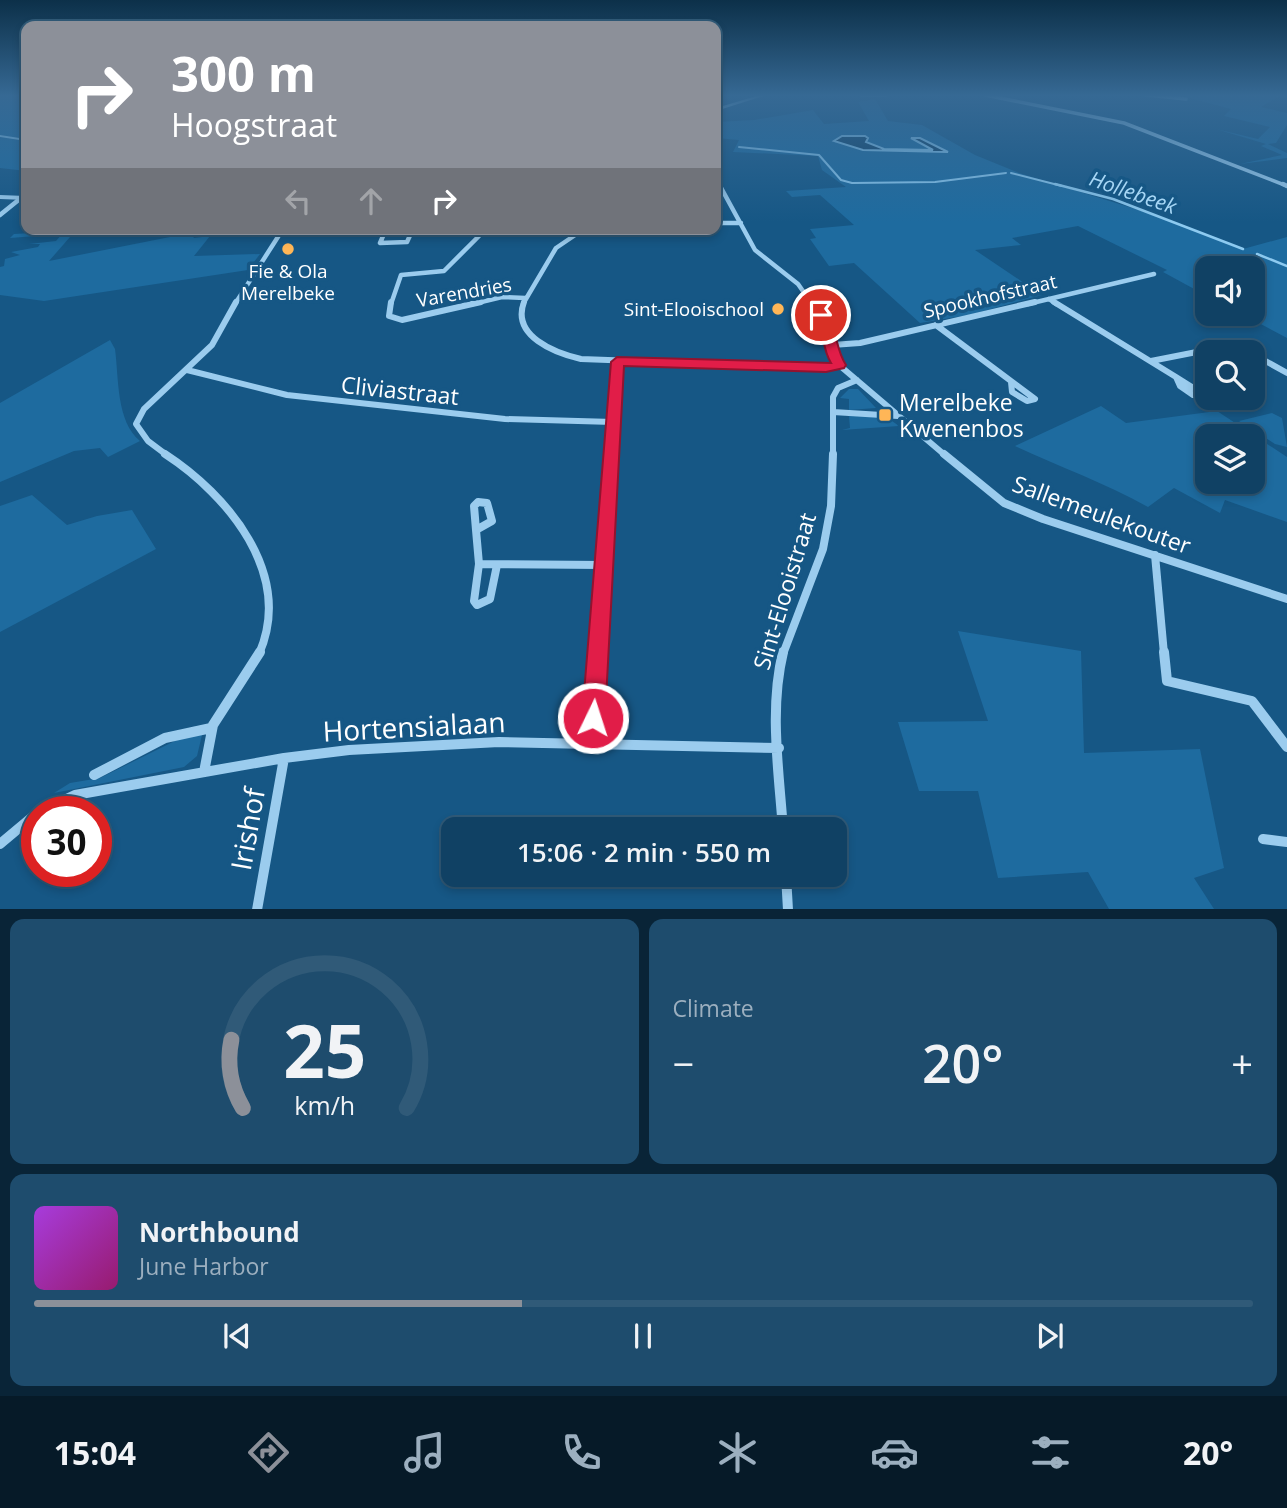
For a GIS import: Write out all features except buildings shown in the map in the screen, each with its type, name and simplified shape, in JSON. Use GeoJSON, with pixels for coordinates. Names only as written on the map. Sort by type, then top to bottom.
{"type":"FeatureCollection","features":[{"type":"Feature","properties":{"kind":"street"},"geometry":{"type":"LineString","coordinates":[[1161,137],[1287,186]]}},
{"type":"Feature","properties":{"kind":"street"},"geometry":{"type":"LineString","coordinates":[[721,187],[755,250],[807,295],[829,327],[831,351],[839,365],[857,380]]}},
{"type":"Feature","properties":{"kind":"street"},"geometry":{"type":"LineString","coordinates":[[0,197],[21,198]]}},
{"type":"Feature","properties":{"kind":"street"},"geometry":{"type":"LineString","coordinates":[[0,215],[21,200]]}},
{"type":"Feature","properties":{"kind":"street"},"geometry":{"type":"LineString","coordinates":[[721,223],[741,222]]}},
{"type":"Feature","properties":{"kind":"street"},"geometry":{"type":"LineString","coordinates":[[204,772],[211,728],[260,656],[266,633],[267,600],[263,571],[247,530],[202,484],[138,430],[138,417],[218,338],[246,283],[279,235]]}},
{"type":"Feature","properties":{"kind":"street"},"geometry":{"type":"LineString","coordinates":[[383,235],[380,243],[407,242],[410,235]]}},
{"type":"Feature","properties":{"kind":"street","name":"Varendries"},"geometry":{"type":"LineString","coordinates":[[480,235],[447,270],[401,275],[392,296],[389,316],[402,320],[502,297],[525,298]]}},
{"type":"Feature","properties":{"kind":"street"},"geometry":{"type":"LineString","coordinates":[[575,235],[556,248],[525,298],[521,315],[532,337],[579,360],[826,368],[839,365]]}},
{"type":"Feature","properties":{"kind":"street","name":"Spookhofstraat"},"geometry":{"type":"LineString","coordinates":[[832,345],[860,343],[1154,274]]}},
{"type":"Feature","properties":{"kind":"street"},"geometry":{"type":"LineString","coordinates":[[1049,299],[1176,377]]}},
{"type":"Feature","properties":{"kind":"street"},"geometry":{"type":"LineString","coordinates":[[936,325],[1012,382]]}},
{"type":"Feature","properties":{"kind":"street"},"geometry":{"type":"LineString","coordinates":[[1151,361],[1195,352]]}},
{"type":"Feature","properties":{"kind":"street"},"geometry":{"type":"LineString","coordinates":[[1265,361],[1287,373]]}},
{"type":"Feature","properties":{"kind":"street"},"geometry":{"type":"LineString","coordinates":[[592,743],[617,362]]}},
{"type":"Feature","properties":{"kind":"street","name":"Cliviastraat"},"geometry":{"type":"LineString","coordinates":[[187,370],[286,395],[505,419],[613,422]]}},
{"type":"Feature","properties":{"kind":"street","name":"Sint-Elooistraat"},"geometry":{"type":"LineString","coordinates":[[782,817],[777,688],[780,662],[816,572],[829,529],[834,491],[835,391],[857,380]]}},
{"type":"Feature","properties":{"kind":"street","name":"Sallemeulekouter"},"geometry":{"type":"LineString","coordinates":[[857,380],[1004,503],[1043,519],[1287,599]]}},
{"type":"Feature","properties":{"kind":"street"},"geometry":{"type":"LineString","coordinates":[[833,412],[898,416]]}},
{"type":"Feature","properties":{"kind":"street"},"geometry":{"type":"LineString","coordinates":[[476,530],[479,564],[474,601],[481,605],[490,599],[497,565]]}},
{"type":"Feature","properties":{"kind":"street"},"geometry":{"type":"LineString","coordinates":[[1155,555],[1167,681],[1252,701],[1287,747]]}},
{"type":"Feature","properties":{"kind":"street"},"geometry":{"type":"LineString","coordinates":[[479,564],[603,565]]}},
{"type":"Feature","properties":{"kind":"street"},"geometry":{"type":"LineString","coordinates":[[94,775],[164,739],[196,728],[211,728]]}},
{"type":"Feature","properties":{"kind":"street","name":"Hortensialaan"},"geometry":{"type":"LineString","coordinates":[[72,796],[285,758],[421,744],[592,743],[779,748]]}},
{"type":"Feature","properties":{"kind":"street","name":"Irishof"},"geometry":{"type":"LineString","coordinates":[[257,909],[285,758]]}},
{"type":"Feature","properties":{"kind":"street","name":"Hortensialaan"},"geometry":{"type":"LineString","coordinates":[[0,844],[21,827]]}},
{"type":"Feature","properties":{"kind":"street"},"geometry":{"type":"LineString","coordinates":[[1263,839],[1287,842]]}},
{"type":"Feature","properties":{"kind":"street"},"geometry":{"type":"LineString","coordinates":[[787,887],[788,909]]}},
{"type":"Feature","properties":{"kind":"shaded area"},"geometry":{"type":"Polygon","coordinates":[[[0,137],[21,140],[21,170],[0,168],[0,137]]]}},
{"type":"Feature","properties":{"kind":"shaded area"},"geometry":{"type":"Polygon","coordinates":[[[721,137],[944,137],[975,155],[1019,173],[1142,211],[1243,249],[1287,237],[1287,338],[1264,326],[1265,256],[1195,256],[1195,289],[1163,272],[1167,270],[1078,226],[1012,238],[1021,245],[975,250],[1042,295],[969,315],[920,323],[854,263],[829,266],[810,239],[816,238],[810,229],[854,225],[820,195],[792,197],[786,191],[846,187],[822,170],[818,156],[733,152],[739,140],[721,137]]]}},
{"type":"Feature","properties":{"kind":"shaded area"},"geometry":{"type":"Polygon","coordinates":[[[840,137],[867,137],[866,142],[884,149],[933,150],[911,138],[920,138],[948,152],[863,150],[834,141],[840,137]]]}},
{"type":"Feature","properties":{"kind":"shaded area"},"geometry":{"type":"Polygon","coordinates":[[[1244,137],[1279,137],[1276,143],[1268,144],[1287,153],[1287,158],[1240,164],[1282,155],[1261,146],[1266,144],[1244,137]]]}},
{"type":"Feature","properties":{"kind":"shaded area"},"geometry":{"type":"Polygon","coordinates":[[[14,234],[21,235],[49,235],[10,238],[14,234]]]}},
{"type":"Feature","properties":{"kind":"shaded area"},"geometry":{"type":"Polygon","coordinates":[[[61,235],[72,235],[49,261],[180,235],[192,235],[194,238],[210,236],[194,256],[260,254],[248,270],[44,301],[0,295],[0,267],[4,266],[5,259],[20,255],[11,252],[38,247],[40,244],[29,244],[56,241],[61,235]]]}},
{"type":"Feature","properties":{"kind":"shaded area"},"geometry":{"type":"Polygon","coordinates":[[[110,340],[115,349],[123,411],[132,433],[140,441],[108,457],[100,448],[74,451],[0,482],[0,403],[110,340]]]}},
{"type":"Feature","properties":{"kind":"shaded area"},"geometry":{"type":"Polygon","coordinates":[[[849,389],[858,389],[876,408],[849,410],[849,399],[840,398],[849,389]]]}},
{"type":"Feature","properties":{"kind":"shaded area"},"geometry":{"type":"Polygon","coordinates":[[[1101,406],[1126,423],[1217,411],[1237,424],[1195,424],[1195,494],[1265,494],[1265,443],[1287,457],[1287,522],[1225,500],[1220,513],[1174,488],[1148,507],[1116,490],[1015,446],[1101,406]]]}},
{"type":"Feature","properties":{"kind":"shaded area"},"geometry":{"type":"Polygon","coordinates":[[[1272,413],[1282,418],[1287,447],[1265,438],[1265,424],[1244,424],[1239,421],[1272,413]]]}},
{"type":"Feature","properties":{"kind":"shaded area"},"geometry":{"type":"Polygon","coordinates":[[[849,416],[885,416],[899,426],[842,430],[850,428],[849,416]]]}},
{"type":"Feature","properties":{"kind":"shaded area"},"geometry":{"type":"Polygon","coordinates":[[[32,495],[67,525],[132,510],[156,549],[0,632],[0,506],[32,495]]]}},
{"type":"Feature","properties":{"kind":"shaded area"},"geometry":{"type":"Polygon","coordinates":[[[958,631],[1081,651],[1084,753],[1200,749],[1224,868],[1194,878],[1214,909],[1109,909],[1088,872],[998,878],[978,791],[919,791],[898,722],[988,721],[958,631]]]}},
{"type":"Feature","properties":{"kind":"shaded area"},"geometry":{"type":"Polygon","coordinates":[[[195,731],[202,735],[197,756],[184,767],[54,793],[70,783],[100,778],[195,731]]]}},
{"type":"Feature","properties":{"kind":"waterway"},"geometry":{"type":"LineString","coordinates":[[9,137],[21,139]]}},
{"type":"Feature","properties":{"kind":"waterway","name":"Hollebeek"},"geometry":{"type":"LineString","coordinates":[[739,147],[819,155],[841,180],[852,183],[935,182],[1006,173]]}},
{"type":"Feature","properties":{"kind":"waterway","name":"Hollebeek"},"geometry":{"type":"LineString","coordinates":[[1011,173],[1062,186]]}},
{"type":"Feature","properties":{"kind":"waterway","name":"Hollebeek"},"geometry":{"type":"LineString","coordinates":[[1055,184],[1113,199],[1243,249]]}},
{"type":"Feature","properties":{"kind":"waterway","name":"Hollebeek"},"geometry":{"type":"LineString","coordinates":[[1257,254],[1287,266]]}},
{"type":"Feature","properties":{"kind":"place","name":"Fie & Ola Merelbeke"},"geometry":{"type":"Point","coordinates":[288,249]}},
{"type":"Feature","properties":{"kind":"place","name":"Sint-Elooischool"},"geometry":{"type":"Point","coordinates":[778,309]}},
{"type":"Feature","properties":{"kind":"place","name":"Merelbeke Kwenenbos"},"geometry":{"type":"Point","coordinates":[885,415]}},
{"type":"Feature","properties":{"kind":"route"},"geometry":{"type":"LineString","coordinates":[[593,718],[617,362],[826,368],[839,365],[831,351],[829,327],[821,315]]}}]}
